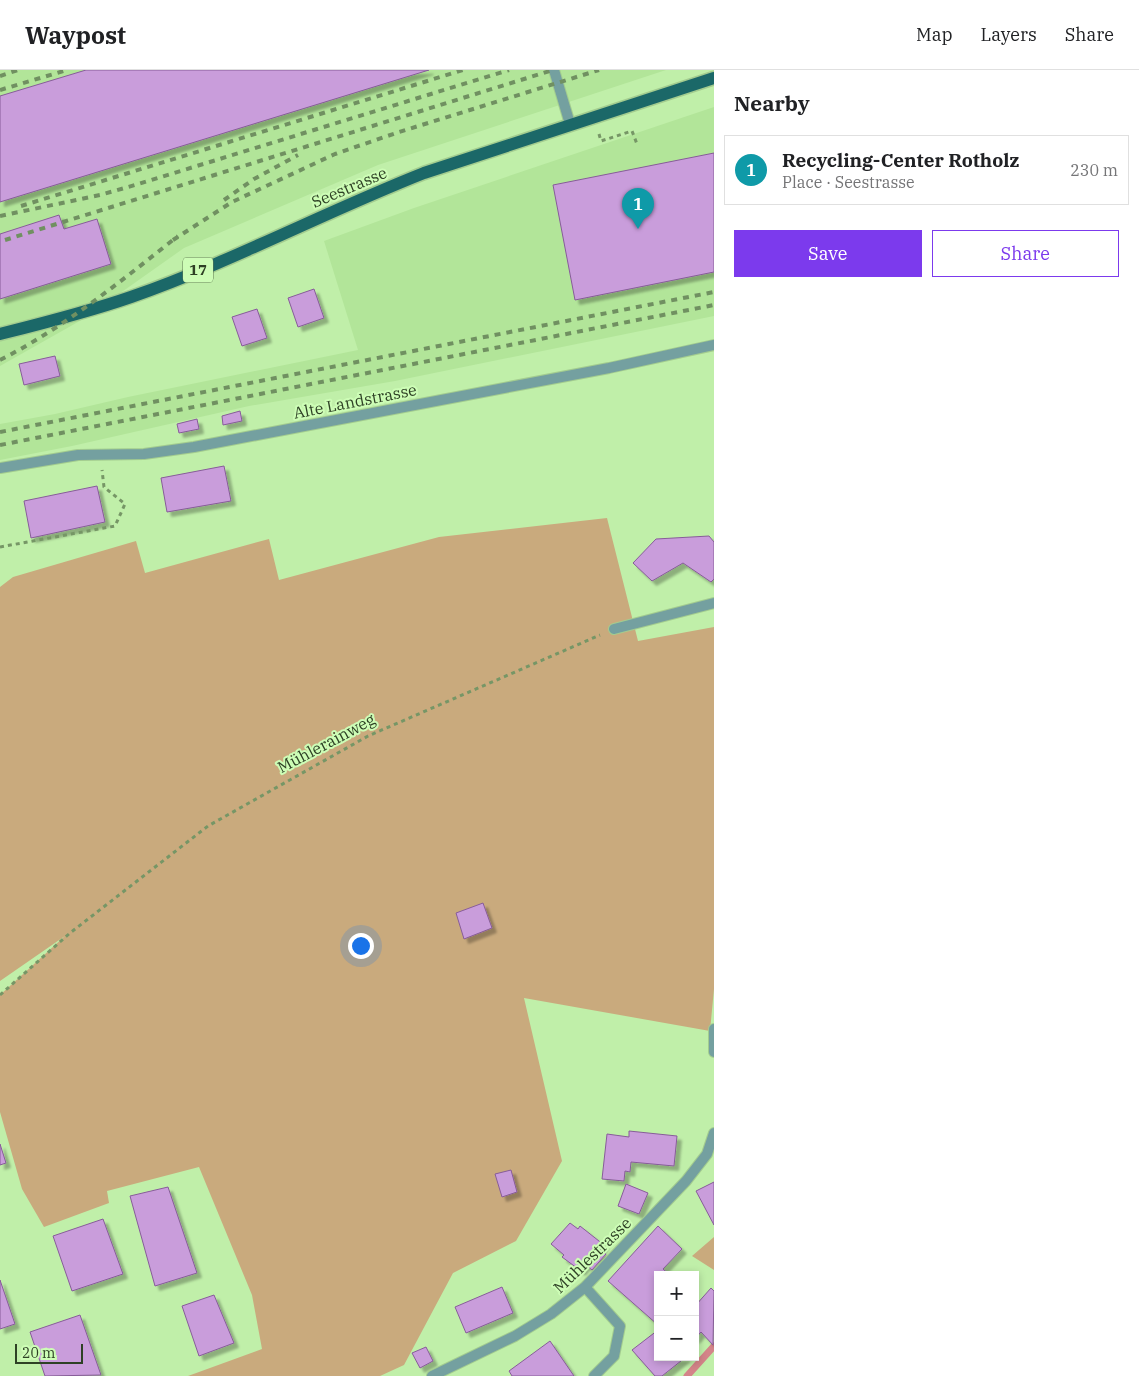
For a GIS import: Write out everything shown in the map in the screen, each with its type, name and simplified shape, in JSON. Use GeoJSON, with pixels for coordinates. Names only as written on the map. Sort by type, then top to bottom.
{"type":"FeatureCollection","features":[{"type":"Feature","properties":{"kind":"main road","name":"Seestrasse"},"geometry":{"type":"LineString","coordinates":[[0,334],[78,314],[130,297],[200,270],[407,180],[455,162],[714,78]]}},
{"type":"Feature","properties":{"kind":"street"},"geometry":{"type":"LineString","coordinates":[[554,70],[570,124]]}},
{"type":"Feature","properties":{"kind":"street","name":"Alte Landstrasse"},"geometry":{"type":"LineString","coordinates":[[0,468],[78,455],[144,454],[194,447],[561,377],[714,345]]}},
{"type":"Feature","properties":{"kind":"street"},"geometry":{"type":"LineString","coordinates":[[614,629],[714,603]]}},
{"type":"Feature","properties":{"kind":"street"},"geometry":{"type":"LineString","coordinates":[[714,1029],[714,1052]]}},
{"type":"Feature","properties":{"kind":"street","name":"Mühlestrasse"},"geometry":{"type":"LineString","coordinates":[[432,1376],[515,1336],[551,1314],[584,1287],[686,1181],[707,1154],[714,1132]]}},
{"type":"Feature","properties":{"kind":"street"},"geometry":{"type":"LineString","coordinates":[[584,1287],[620,1326],[614,1356],[594,1376]]}},
{"type":"Feature","properties":{"kind":"path"},"geometry":{"type":"LineString","coordinates":[[599,134],[601,141],[632,131],[637,144]]}},
{"type":"Feature","properties":{"kind":"path"},"geometry":{"type":"LineString","coordinates":[[0,547],[115,526],[125,504],[104,487],[103,482]]}},
{"type":"Feature","properties":{"kind":"path","name":"Mühlerainweg"},"geometry":{"type":"LineString","coordinates":[[0,995],[70,933],[208,826],[368,736],[614,629]]}},
{"type":"Feature","properties":{"kind":"shaded area"},"geometry":{"type":"Polygon","coordinates":[[[0,70],[666,70],[378,165],[184,248],[85,318],[0,366],[0,70]]]}},
{"type":"Feature","properties":{"kind":"shaded area"},"geometry":{"type":"Polygon","coordinates":[[[714,107],[714,316],[395,381],[249,406],[72,446],[0,460],[0,424],[358,350],[324,241],[414,208],[714,107]]]}},
{"type":"Feature","properties":{"kind":"shaded area"},"geometry":{"type":"Polygon","coordinates":[[[607,518],[638,641],[714,627],[714,989],[710,1031],[524,998],[562,1161],[516,1241],[453,1273],[404,1365],[380,1376],[188,1376],[262,1349],[252,1295],[199,1167],[107,1191],[109,1203],[44,1227],[22,1189],[0,1112],[0,995],[65,936],[0,981],[0,587],[13,577],[136,541],[145,573],[269,539],[279,580],[439,537],[607,518]]]}},
{"type":"Feature","properties":{"kind":"shaded area"},"geometry":{"type":"Polygon","coordinates":[[[714,1237],[714,1270],[692,1256],[714,1237]]]}},
{"type":"Feature","properties":{"kind":"building"},"geometry":{"type":"Polygon","coordinates":[[[86,70],[429,70],[0,202],[0,96],[86,70]]]}},
{"type":"Feature","properties":{"kind":"building"},"geometry":{"type":"Polygon","coordinates":[[[714,153],[714,272],[575,300],[553,185],[714,153]]]}},
{"type":"Feature","properties":{"kind":"building"},"geometry":{"type":"Polygon","coordinates":[[[59,215],[64,229],[97,219],[111,264],[0,299],[0,234],[59,215]]]}},
{"type":"Feature","properties":{"kind":"building"},"geometry":{"type":"Polygon","coordinates":[[[314,289],[324,318],[298,327],[288,298],[314,289]]]}},
{"type":"Feature","properties":{"kind":"building"},"geometry":{"type":"Polygon","coordinates":[[[257,309],[267,338],[242,346],[232,317],[257,309]]]}},
{"type":"Feature","properties":{"kind":"building"},"geometry":{"type":"Polygon","coordinates":[[[55,356],[60,376],[24,385],[19,364],[55,356]]]}},
{"type":"Feature","properties":{"kind":"building"},"geometry":{"type":"Polygon","coordinates":[[[240,411],[242,421],[223,425],[222,416],[240,411]]]}},
{"type":"Feature","properties":{"kind":"building"},"geometry":{"type":"Polygon","coordinates":[[[197,419],[199,429],[179,433],[177,424],[197,419]]]}},
{"type":"Feature","properties":{"kind":"building"},"geometry":{"type":"Polygon","coordinates":[[[224,466],[231,501],[167,512],[161,478],[224,466]]]}},
{"type":"Feature","properties":{"kind":"building"},"geometry":{"type":"Polygon","coordinates":[[[97,486],[105,522],[31,538],[24,501],[97,486]]]}},
{"type":"Feature","properties":{"kind":"building"},"geometry":{"type":"Polygon","coordinates":[[[709,536],[714,542],[714,579],[711,582],[683,563],[652,581],[633,563],[656,539],[709,536]]]}},
{"type":"Feature","properties":{"kind":"building"},"geometry":{"type":"Polygon","coordinates":[[[483,903],[492,928],[464,939],[456,913],[483,903]]]}},
{"type":"Feature","properties":{"kind":"building"},"geometry":{"type":"Polygon","coordinates":[[[629,1131],[677,1136],[674,1166],[631,1162],[630,1172],[625,1171],[624,1181],[602,1179],[607,1134],[629,1137],[629,1131]]]}},
{"type":"Feature","properties":{"kind":"building"},"geometry":{"type":"Polygon","coordinates":[[[0,1144],[6,1163],[0,1165],[0,1144]]]}},
{"type":"Feature","properties":{"kind":"building"},"geometry":{"type":"Polygon","coordinates":[[[511,1170],[517,1192],[502,1197],[495,1174],[511,1170]]]}},
{"type":"Feature","properties":{"kind":"building"},"geometry":{"type":"Polygon","coordinates":[[[714,1182],[714,1225],[696,1191],[714,1182]]]}},
{"type":"Feature","properties":{"kind":"building"},"geometry":{"type":"Polygon","coordinates":[[[626,1184],[648,1193],[639,1214],[618,1206],[626,1184]]]}},
{"type":"Feature","properties":{"kind":"building"},"geometry":{"type":"Polygon","coordinates":[[[168,1187],[197,1273],[155,1286],[130,1196],[168,1187]]]}},
{"type":"Feature","properties":{"kind":"building"},"geometry":{"type":"Polygon","coordinates":[[[103,1219],[123,1274],[72,1291],[53,1236],[103,1219]]]}},
{"type":"Feature","properties":{"kind":"building"},"geometry":{"type":"Polygon","coordinates":[[[570,1223],[578,1229],[580,1226],[604,1245],[600,1250],[606,1254],[592,1270],[586,1265],[581,1271],[562,1257],[564,1255],[551,1244],[570,1223]]]}},
{"type":"Feature","properties":{"kind":"building"},"geometry":{"type":"Polygon","coordinates":[[[658,1226],[682,1249],[663,1269],[665,1271],[654,1271],[654,1321],[608,1281],[658,1226]]]}},
{"type":"Feature","properties":{"kind":"building"},"geometry":{"type":"Polygon","coordinates":[[[0,1280],[15,1324],[0,1329],[0,1280]]]}},
{"type":"Feature","properties":{"kind":"building"},"geometry":{"type":"Polygon","coordinates":[[[502,1287],[513,1313],[466,1333],[455,1307],[502,1287]]]}},
{"type":"Feature","properties":{"kind":"building"},"geometry":{"type":"Polygon","coordinates":[[[711,1288],[714,1291],[713,1345],[701,1332],[699,1334],[699,1302],[711,1288]]]}},
{"type":"Feature","properties":{"kind":"building"},"geometry":{"type":"Polygon","coordinates":[[[214,1295],[234,1343],[199,1356],[182,1306],[214,1295]]]}},
{"type":"Feature","properties":{"kind":"building"},"geometry":{"type":"Polygon","coordinates":[[[80,1315],[101,1375],[45,1376],[30,1332],[80,1315]]]}},
{"type":"Feature","properties":{"kind":"building"},"geometry":{"type":"Polygon","coordinates":[[[654,1333],[654,1361],[681,1361],[662,1376],[655,1376],[632,1350],[654,1333]]]}},
{"type":"Feature","properties":{"kind":"building"},"geometry":{"type":"Polygon","coordinates":[[[550,1341],[574,1376],[512,1376],[509,1371],[550,1341]]]}},
{"type":"Feature","properties":{"kind":"building"},"geometry":{"type":"Polygon","coordinates":[[[426,1347],[433,1361],[420,1368],[412,1353],[426,1347]]]}},
{"type":"Feature","properties":{"kind":"waterway"},"geometry":{"type":"LineString","coordinates":[[687,1376],[714,1346]]}},
{"type":"Feature","properties":{"kind":"railway"},"geometry":{"type":"LineString","coordinates":[[0,76],[18,70]]}},
{"type":"Feature","properties":{"kind":"railway"},"geometry":{"type":"LineString","coordinates":[[0,90],[67,70]]}},
{"type":"Feature","properties":{"kind":"railway"},"geometry":{"type":"LineString","coordinates":[[21,206],[463,70]]}},
{"type":"Feature","properties":{"kind":"railway"},"geometry":{"type":"LineString","coordinates":[[0,216],[100,195],[135,185],[509,70]]}},
{"type":"Feature","properties":{"kind":"railway"},"geometry":{"type":"LineString","coordinates":[[5,240],[553,70]]}},
{"type":"Feature","properties":{"kind":"railway"},"geometry":{"type":"LineString","coordinates":[[173,240],[232,202],[335,154],[399,132],[599,70]]}},
{"type":"Feature","properties":{"kind":"railway"},"geometry":{"type":"LineString","coordinates":[[224,200],[254,179],[298,155]]}},
{"type":"Feature","properties":{"kind":"railway"},"geometry":{"type":"LineString","coordinates":[[0,360],[70,318],[178,236]]}},
{"type":"Feature","properties":{"kind":"railway"},"geometry":{"type":"LineString","coordinates":[[0,432],[714,292]]}},
{"type":"Feature","properties":{"kind":"railway"},"geometry":{"type":"LineString","coordinates":[[0,445],[714,305]]}},
{"type":"Feature","properties":{"kind":"place","name":"Recycling-Center Rotholz"},"geometry":{"type":"Point","coordinates":[638,229]}}]}
